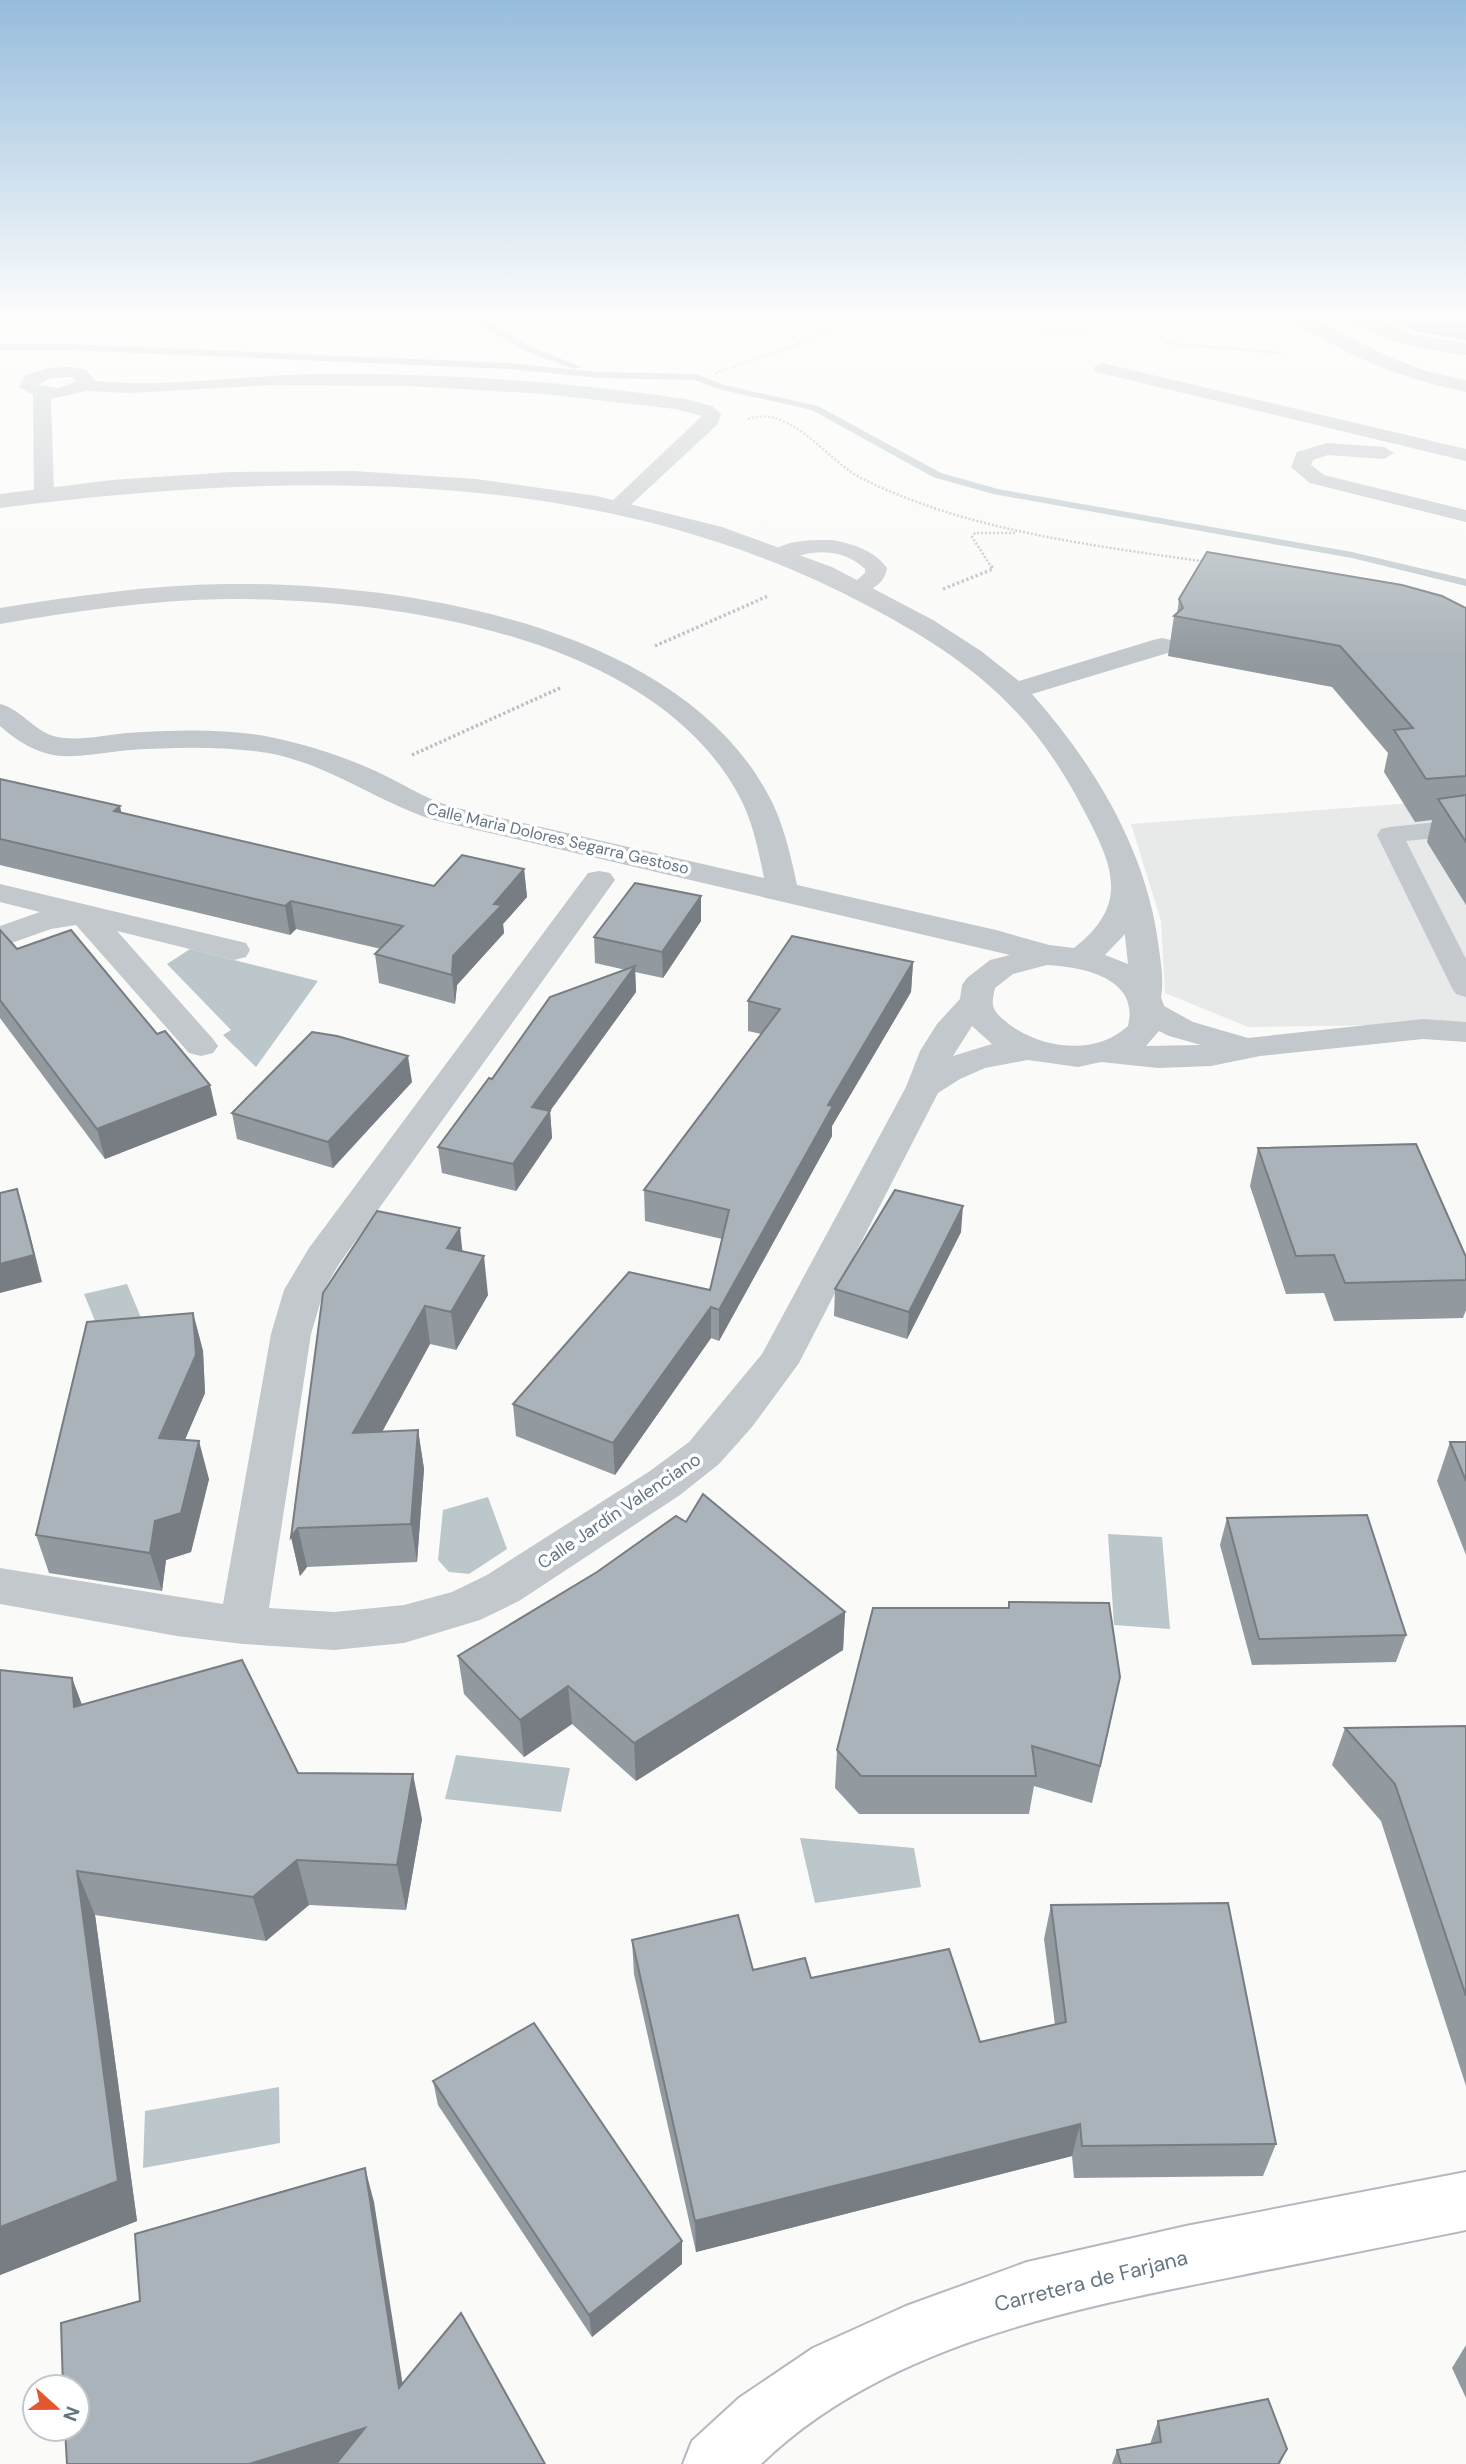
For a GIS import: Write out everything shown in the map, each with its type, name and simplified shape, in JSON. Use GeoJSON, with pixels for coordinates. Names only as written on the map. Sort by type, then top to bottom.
{"type":"FeatureCollection","features":[{"type":"Feature","properties":{"kind":"main road","name":"Carretera de Farjana"},"geometry":{"type":"LineString","coordinates":[[715,2464],[761,2420],[835,2370],[906,2337],[1027,2292],[1199,2253],[1466,2201]]}},
{"type":"Feature","properties":{"kind":"street"},"geometry":{"type":"LineString","coordinates":[[0,501],[44,494],[225,479],[324,477],[482,488],[616,508],[782,554],[860,587],[969,655],[1013,691],[1060,747],[1086,786],[1119,852],[1139,917],[1146,955],[1147,1003],[1144,1029],[1128,1043],[1105,1053]]}},
{"type":"Feature","properties":{"kind":"street"},"geometry":{"type":"LineString","coordinates":[[0,616],[120,598],[190,593],[324,594],[449,611],[561,644],[647,687],[678,709],[715,744],[751,791],[766,823],[782,891]]}},
{"type":"Feature","properties":{"kind":"street"},"geometry":{"type":"LineString","coordinates":[[1013,691],[1163,646]]}},
{"type":"Feature","properties":{"kind":"street","name":"Calle Maria Dolores Segarra Gestoso"},"geometry":{"type":"LineString","coordinates":[[0,712],[29,737],[61,747],[163,740],[211,740],[268,745],[319,758],[363,776],[413,804],[444,814],[996,940],[1046,955]]}},
{"type":"Feature","properties":{"kind":"street"},"geometry":{"type":"LineString","coordinates":[[243,1625],[291,1334],[304,1290],[323,1257],[599,880]]}},
{"type":"Feature","properties":{"kind":"street"},"geometry":{"type":"LineString","coordinates":[[1082,958],[1104,941],[1119,922],[1127,902],[1128,881]]}},
{"type":"Feature","properties":{"kind":"street"},"geometry":{"type":"LineString","coordinates":[[0,893],[234,950]]}},
{"type":"Feature","properties":{"kind":"street"},"geometry":{"type":"LineString","coordinates":[[0,937],[44,921],[84,914]]}},
{"type":"Feature","properties":{"kind":"street"},"geometry":{"type":"LineString","coordinates":[[84,914],[201,1046]]}},
{"type":"Feature","properties":{"kind":"street"},"geometry":{"type":"LineString","coordinates":[[1260,1046],[1219,1041],[1181,1029],[1147,1003],[1120,972],[1082,958],[1046,955],[1017,959],[993,970],[978,985],[975,1003],[982,1021],[1000,1038],[1027,1050],[1066,1056],[1105,1053],[1184,1056],[1423,1029],[1466,1032]]}},
{"type":"Feature","properties":{"kind":"street","name":"Calle Jardín Valenciano"},"geometry":{"type":"LineString","coordinates":[[0,1586],[177,1617],[243,1625],[334,1631],[404,1624],[464,1607],[540,1566],[665,1483],[704,1453],[778,1363],[924,1087],[933,1056],[944,1037],[975,1003]]}},
{"type":"Feature","properties":{"kind":"street","name":"Calle Jardín Valenciano"},"geometry":{"type":"LineString","coordinates":[[924,1087],[944,1071],[968,1060],[1027,1050]]}},
{"type":"Feature","properties":{"kind":"lane"},"geometry":{"type":"LineString","coordinates":[[43,430],[44,494]]}},
{"type":"Feature","properties":{"kind":"lane"},"geometry":{"type":"LineString","coordinates":[[616,508],[700,430]]}},
{"type":"Feature","properties":{"kind":"lane"},"geometry":{"type":"LineString","coordinates":[[1358,430],[1466,456]]}},
{"type":"Feature","properties":{"kind":"lane"},"geometry":{"type":"LineString","coordinates":[[1466,465],[1358,449],[1327,449],[1304,456],[1301,467],[1317,479],[1466,516]]}},
{"type":"Feature","properties":{"kind":"lane"},"geometry":{"type":"LineString","coordinates":[[1466,827],[1390,835],[1466,988]]}},
{"type":"Feature","properties":{"kind":"path"},"geometry":{"type":"LineString","coordinates":[[796,430],[839,466],[861,478],[955,513],[1023,533],[1210,563]]}},
{"type":"Feature","properties":{"kind":"path"},"geometry":{"type":"LineString","coordinates":[[894,606],[992,571],[993,567],[972,537],[975,533],[1023,533]]}},
{"type":"Feature","properties":{"kind":"shaded area"},"geometry":{"type":"Polygon","coordinates":[[[1466,799],[1466,1029],[1388,1025],[1248,1027],[1165,993],[1161,921],[1131,824],[1466,799]]]}},
{"type":"Feature","properties":{"kind":"shaded area"},"geometry":{"type":"Polygon","coordinates":[[[190,949],[318,981],[256,1067],[223,1035],[231,1030],[167,964],[190,949]]]}},
{"type":"Feature","properties":{"kind":"shaded area"},"geometry":{"type":"Polygon","coordinates":[[[127,1284],[142,1320],[100,1333],[84,1294],[127,1284]]]}},
{"type":"Feature","properties":{"kind":"shaded area"},"geometry":{"type":"Polygon","coordinates":[[[488,1497],[507,1549],[469,1574],[449,1572],[438,1560],[443,1510],[488,1497]]]}},
{"type":"Feature","properties":{"kind":"shaded area"},"geometry":{"type":"Polygon","coordinates":[[[1108,1534],[1162,1537],[1170,1629],[1114,1625],[1108,1534]]]}},
{"type":"Feature","properties":{"kind":"shaded area"},"geometry":{"type":"Polygon","coordinates":[[[456,1755],[570,1768],[561,1812],[445,1799],[456,1755]]]}},
{"type":"Feature","properties":{"kind":"shaded area"},"geometry":{"type":"Polygon","coordinates":[[[800,1838],[914,1848],[921,1887],[815,1903],[800,1838]]]}},
{"type":"Feature","properties":{"kind":"shaded area"},"geometry":{"type":"Polygon","coordinates":[[[279,2087],[280,2143],[143,2168],[145,2111],[279,2087]]]}},
{"type":"Feature","properties":{"kind":"building"},"geometry":{"type":"Polygon","coordinates":[[[1207,552],[1402,585],[1442,596],[1466,608],[1466,776],[1426,779],[1394,730],[1413,728],[1340,646],[1174,616],[1183,608],[1179,599],[1207,552]]]}},
{"type":"Feature","properties":{"kind":"building"},"geometry":{"type":"Polygon","coordinates":[[[0,779],[120,806],[114,811],[434,886],[462,855],[524,869],[494,904],[502,905],[453,956],[452,975],[375,954],[403,926],[291,901],[285,906],[0,839],[0,779]]]}},
{"type":"Feature","properties":{"kind":"building"},"geometry":{"type":"Polygon","coordinates":[[[1466,795],[1466,842],[1438,799],[1466,795]]]}},
{"type":"Feature","properties":{"kind":"building"},"geometry":{"type":"Polygon","coordinates":[[[635,883],[701,896],[662,952],[594,937],[635,883]]]}},
{"type":"Feature","properties":{"kind":"building"},"geometry":{"type":"Polygon","coordinates":[[[0,930],[17,949],[71,930],[157,1034],[165,1031],[210,1085],[97,1129],[0,1000],[0,930]]]}},
{"type":"Feature","properties":{"kind":"building"},"geometry":{"type":"Polygon","coordinates":[[[792,936],[913,962],[828,1105],[833,1106],[719,1310],[711,1307],[613,1443],[513,1404],[629,1272],[710,1290],[729,1210],[644,1190],[780,1009],[748,1001],[792,936]]]}},
{"type":"Feature","properties":{"kind":"building"},"geometry":{"type":"Polygon","coordinates":[[[635,966],[532,1107],[550,1111],[513,1164],[438,1147],[489,1078],[492,1079],[550,997],[635,966]]]}},
{"type":"Feature","properties":{"kind":"building"},"geometry":{"type":"Polygon","coordinates":[[[312,1032],[337,1036],[408,1056],[328,1142],[232,1113],[312,1032]]]}},
{"type":"Feature","properties":{"kind":"building"},"geometry":{"type":"Polygon","coordinates":[[[1416,1144],[1466,1257],[1466,1280],[1345,1283],[1334,1255],[1296,1256],[1258,1148],[1416,1144]]]}},
{"type":"Feature","properties":{"kind":"building"},"geometry":{"type":"Polygon","coordinates":[[[17,1189],[34,1255],[0,1264],[0,1193],[17,1189]]]}},
{"type":"Feature","properties":{"kind":"building"},"geometry":{"type":"Polygon","coordinates":[[[895,1190],[963,1206],[909,1312],[835,1289],[895,1190]]]}},
{"type":"Feature","properties":{"kind":"building"},"geometry":{"type":"Polygon","coordinates":[[[377,1211],[460,1228],[447,1248],[484,1256],[451,1312],[425,1306],[353,1433],[418,1430],[411,1524],[298,1528],[291,1537],[323,1293],[377,1211]]]}},
{"type":"Feature","properties":{"kind":"building"},"geometry":{"type":"Polygon","coordinates":[[[193,1313],[196,1355],[159,1438],[199,1441],[181,1513],[155,1521],[150,1553],[36,1535],[87,1322],[193,1313]]]}},
{"type":"Feature","properties":{"kind":"building"},"geometry":{"type":"Polygon","coordinates":[[[1450,1442],[1466,1442],[1466,1481],[1450,1442]]]}},
{"type":"Feature","properties":{"kind":"building"},"geometry":{"type":"Polygon","coordinates":[[[703,1494],[845,1612],[634,1743],[568,1686],[520,1720],[458,1656],[597,1572],[676,1516],[686,1522],[703,1494]]]}},
{"type":"Feature","properties":{"kind":"building"},"geometry":{"type":"Polygon","coordinates":[[[1367,1515],[1406,1635],[1259,1639],[1227,1518],[1367,1515]]]}},
{"type":"Feature","properties":{"kind":"building"},"geometry":{"type":"Polygon","coordinates":[[[1009,1602],[1109,1603],[1120,1677],[1100,1766],[1032,1746],[1036,1776],[861,1776],[837,1750],[873,1608],[1009,1608],[1009,1602]]]}},
{"type":"Feature","properties":{"kind":"building"},"geometry":{"type":"Polygon","coordinates":[[[242,1660],[298,1773],[413,1774],[397,1865],[297,1860],[253,1897],[77,1871],[118,2181],[0,2227],[0,1670],[72,1678],[74,1707],[242,1660]]]}},
{"type":"Feature","properties":{"kind":"building"},"geometry":{"type":"Polygon","coordinates":[[[1466,1726],[1466,1996],[1395,1784],[1345,1728],[1466,1726]]]}},
{"type":"Feature","properties":{"kind":"building"},"geometry":{"type":"Polygon","coordinates":[[[1228,1903],[1276,2144],[1082,2146],[1080,2124],[695,2221],[632,1940],[738,1915],[753,1970],[805,1958],[811,1978],[949,1949],[980,2042],[1066,2022],[1051,1905],[1228,1903]]]}},
{"type":"Feature","properties":{"kind":"building"},"geometry":{"type":"Polygon","coordinates":[[[534,2023],[682,2241],[589,2315],[433,2081],[534,2023]]]}},
{"type":"Feature","properties":{"kind":"building"},"geometry":{"type":"Polygon","coordinates":[[[365,2168],[399,2388],[461,2313],[545,2464],[336,2464],[365,2428],[249,2464],[67,2464],[66,2443],[91,2443],[91,2373],[63,2373],[61,2323],[140,2301],[135,2234],[365,2168]]]}},
{"type":"Feature","properties":{"kind":"building"},"geometry":{"type":"Polygon","coordinates":[[[1268,2399],[1287,2449],[1278,2464],[1121,2464],[1117,2450],[1161,2442],[1158,2421],[1268,2399]]]}},
{"type":"Feature","properties":{"kind":"waterway"},"geometry":{"type":"LineString","coordinates":[[855,430],[937,475],[997,492],[1352,555],[1466,583]]}}]}
